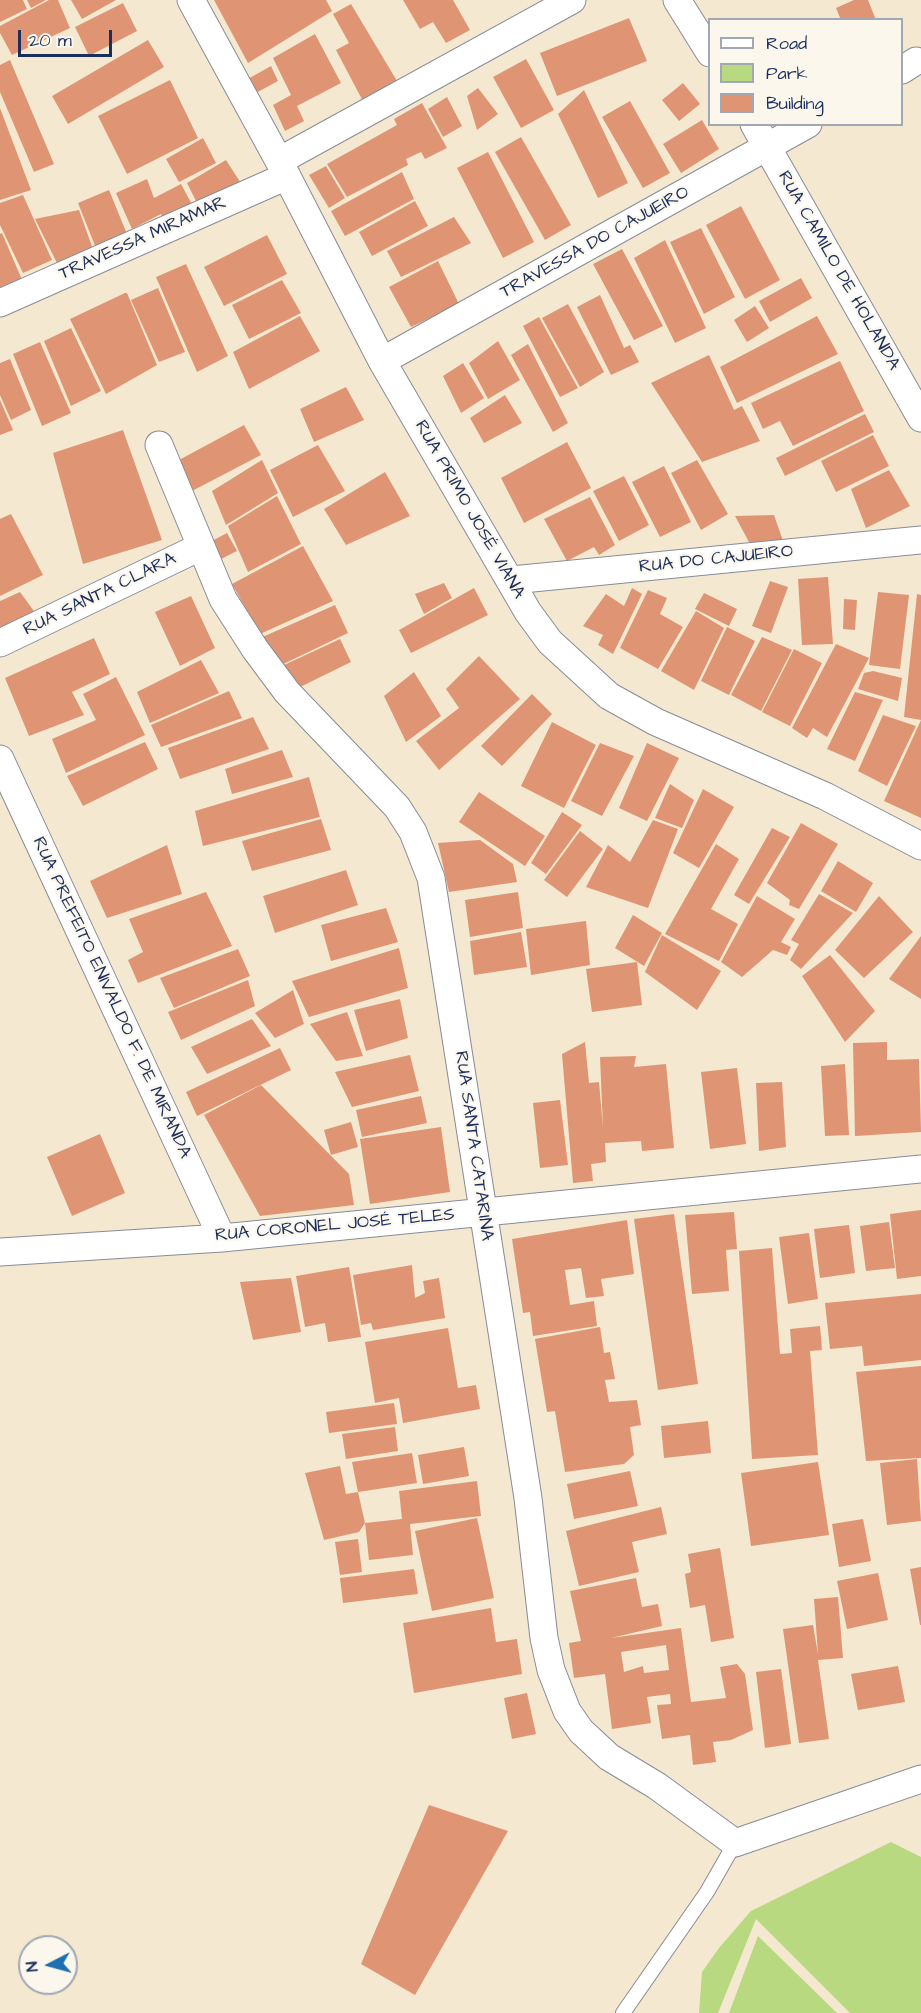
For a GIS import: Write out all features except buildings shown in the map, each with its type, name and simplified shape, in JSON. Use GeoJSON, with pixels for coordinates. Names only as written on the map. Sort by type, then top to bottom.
{"type":"FeatureCollection","features":[{"type":"Feature","properties":{"kind":"street","name":"RUA PRIMO JOSÉ VIANA"},"geometry":{"type":"LineString","coordinates":[[191,0],[283,169],[382,361],[512,580],[528,612],[550,642],[609,696],[656,722],[825,796],[921,846]]}},
{"type":"Feature","properties":{"kind":"street","name":"TRAVESSA MIRAMAR"},"geometry":{"type":"LineString","coordinates":[[0,303],[283,169],[572,0]]}},
{"type":"Feature","properties":{"kind":"street"},"geometry":{"type":"LineString","coordinates":[[677,0],[708,50]]}},
{"type":"Feature","properties":{"kind":"street","name":"RUA CAMILO DE HOLANDA"},"geometry":{"type":"LineString","coordinates":[[755,126],[913,382],[921,418]]}},
{"type":"Feature","properties":{"kind":"street","name":"TRAVESSA DO CAJUEIRO"},"geometry":{"type":"LineString","coordinates":[[382,361],[805,126]]}},
{"type":"Feature","properties":{"kind":"street","name":"RUA SANTA CATARINA"},"geometry":{"type":"LineString","coordinates":[[159,445],[222,599],[287,692],[397,807],[413,832],[433,889],[528,1498],[544,1638],[559,1692],[567,1711],[581,1731],[609,1757],[657,1786],[735,1843]]}},
{"type":"Feature","properties":{"kind":"street","name":"RUA DO CAJUEIRO"},"geometry":{"type":"LineString","coordinates":[[512,580],[921,540]]}},
{"type":"Feature","properties":{"kind":"street","name":"RUA SANTA CLARA"},"geometry":{"type":"LineString","coordinates":[[0,642],[200,547]]}},
{"type":"Feature","properties":{"kind":"street","name":"RUA PREFEITO ENIVALDO F. DE MIRANDA"},"geometry":{"type":"LineString","coordinates":[[0,759],[222,1238]]}},
{"type":"Feature","properties":{"kind":"street","name":"RUA CORONEL JOSÉ TELES"},"geometry":{"type":"LineString","coordinates":[[0,1252],[222,1238],[921,1168]]}},
{"type":"Feature","properties":{"kind":"street"},"geometry":{"type":"LineString","coordinates":[[735,1843],[921,1779]]}},
{"type":"Feature","properties":{"kind":"lane"},"geometry":{"type":"LineString","coordinates":[[623,2013],[707,1892],[735,1843]]}},
{"type":"Feature","properties":{"kind":"green space"},"geometry":{"type":"Polygon","coordinates":[[[891,1842],[921,1857],[921,2013],[850,2013],[756,1919],[718,2013],[699,2013],[702,1972],[751,1911],[891,1842]]]}},
{"type":"Feature","properties":{"kind":"green space"},"geometry":{"type":"Polygon","coordinates":[[[758,1936],[837,2013],[729,2013],[758,1936]]]}}]}
